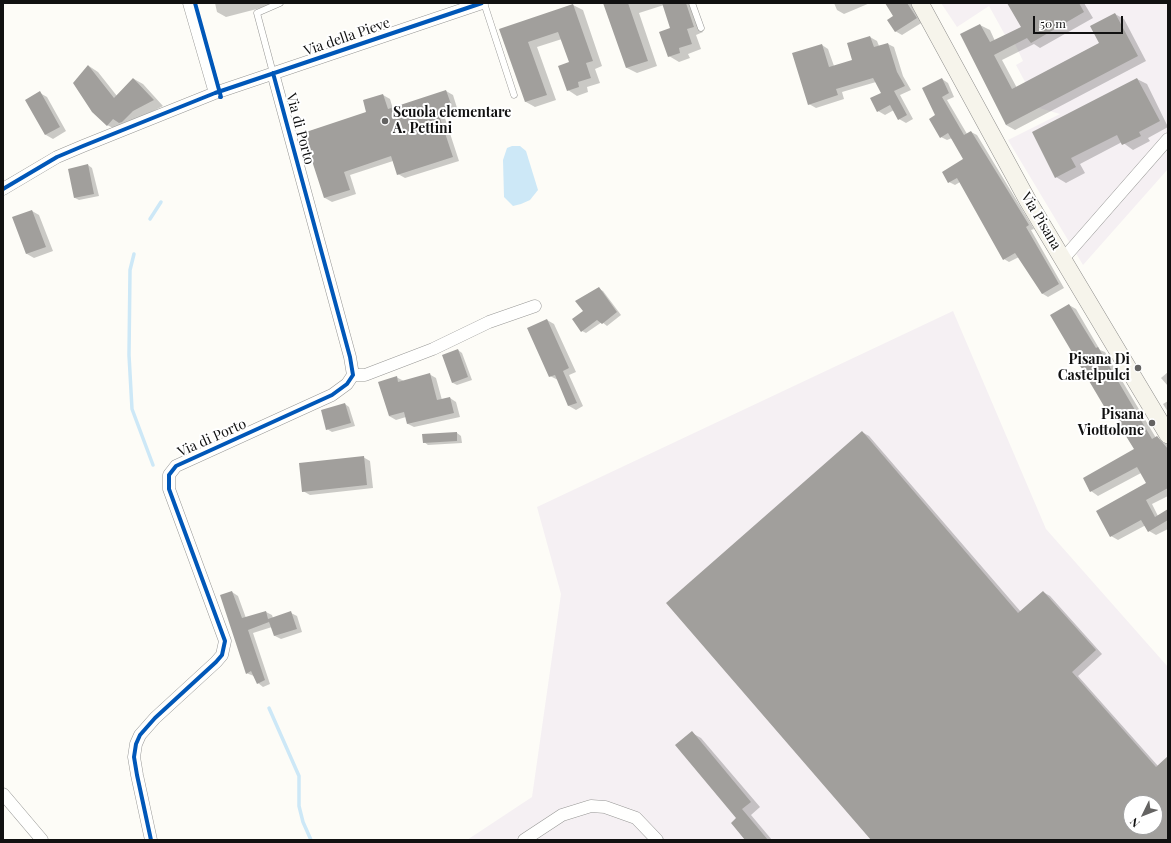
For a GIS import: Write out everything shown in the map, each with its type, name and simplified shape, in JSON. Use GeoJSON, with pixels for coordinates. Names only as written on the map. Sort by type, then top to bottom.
{"type":"FeatureCollection","features":[{"type":"Feature","properties":{"kind":"main road","name":"Via Pisana"},"geometry":{"type":"LineString","coordinates":[[920,3],[998,149],[1168,435]]}},
{"type":"Feature","properties":{"kind":"street"},"geometry":{"type":"LineString","coordinates":[[189,3],[215,93]]}},
{"type":"Feature","properties":{"kind":"street","name":"Via della Pieve"},"geometry":{"type":"LineString","coordinates":[[3,189],[57,158],[83,146],[215,93],[483,3]]}},
{"type":"Feature","properties":{"kind":"street","name":"Via di Porto"},"geometry":{"type":"LineString","coordinates":[[152,840],[134,757],[136,744],[140,735],[155,718],[222,656],[225,641],[169,489],[169,475],[176,466],[332,395],[347,384],[353,375],[350,357],[274,73]]}},
{"type":"Feature","properties":{"kind":"street"},"geometry":{"type":"LineString","coordinates":[[1063,259],[1168,139]]}},
{"type":"Feature","properties":{"kind":"street"},"geometry":{"type":"LineString","coordinates":[[353,375],[365,375],[426,352],[490,322],[535,306]]}},
{"type":"Feature","properties":{"kind":"street"},"geometry":{"type":"LineString","coordinates":[[3,794],[42,840]]}},
{"type":"Feature","properties":{"kind":"street"},"geometry":{"type":"LineString","coordinates":[[524,840],[562,815],[591,806],[624,812],[636,818],[658,840]]}},
{"type":"Feature","properties":{"kind":"lane"},"geometry":{"type":"LineString","coordinates":[[274,73],[257,13],[280,3]]}},
{"type":"Feature","properties":{"kind":"lane"},"geometry":{"type":"LineString","coordinates":[[483,3],[514,95]]}},
{"type":"Feature","properties":{"kind":"lane"},"geometry":{"type":"LineString","coordinates":[[692,3],[701,28]]}},
{"type":"Feature","properties":{"kind":"shaded area"},"geometry":{"type":"Polygon","coordinates":[[[941,3],[1168,3],[1168,169],[1083,265],[1008,140],[1060,114],[1039,108],[1016,65],[1023,61],[1015,44],[1009,33],[1005,35],[989,6],[957,27],[941,3]]]}},
{"type":"Feature","properties":{"kind":"shaded area"},"geometry":{"type":"Polygon","coordinates":[[[953,311],[1046,529],[1168,667],[1168,840],[467,840],[532,797],[561,594],[537,507],[953,311]]]}},
{"type":"Feature","properties":{"kind":"water"},"geometry":{"type":"Polygon","coordinates":[[[512,146],[520,146],[526,151],[538,190],[530,200],[513,206],[504,197],[503,160],[507,148],[512,146]]]}},
{"type":"Feature","properties":{"kind":"building"},"geometry":{"type":"Polygon","coordinates":[[[603,3],[628,3],[648,61],[626,68],[603,3]]]}},
{"type":"Feature","properties":{"kind":"building"},"geometry":{"type":"Polygon","coordinates":[[[662,3],[686,3],[694,27],[687,29],[692,44],[679,48],[680,53],[668,57],[659,32],[670,28],[662,3]]]}},
{"type":"Feature","properties":{"kind":"building"},"geometry":{"type":"Polygon","coordinates":[[[885,3],[907,3],[917,18],[895,32],[887,20],[893,16],[885,3]]]}},
{"type":"Feature","properties":{"kind":"building"},"geometry":{"type":"Polygon","coordinates":[[[1007,3],[1079,3],[1084,12],[1031,43],[1027,38],[994,55],[1012,89],[1099,43],[1090,26],[1115,13],[1138,56],[1006,125],[960,34],[980,24],[990,42],[1021,27],[1007,3]]]}},
{"type":"Feature","properties":{"kind":"building"},"geometry":{"type":"Polygon","coordinates":[[[573,4],[593,61],[586,63],[591,78],[578,82],[579,87],[567,91],[558,66],[569,62],[558,32],[528,42],[547,95],[525,102],[499,29],[573,4]]]}},
{"type":"Feature","properties":{"kind":"building"},"geometry":{"type":"Polygon","coordinates":[[[870,36],[874,47],[888,43],[897,72],[905,86],[894,91],[907,115],[898,120],[890,105],[877,112],[870,98],[881,93],[873,78],[836,89],[838,95],[808,105],[792,53],[822,44],[829,67],[852,60],[847,43],[870,36]]]}},
{"type":"Feature","properties":{"kind":"building"},"geometry":{"type":"Polygon","coordinates":[[[88,65],[114,98],[133,78],[154,100],[133,111],[122,122],[119,123],[113,119],[107,126],[92,112],[73,83],[88,65]]]}},
{"type":"Feature","properties":{"kind":"building"},"geometry":{"type":"Polygon","coordinates":[[[942,78],[949,93],[942,97],[964,135],[971,131],[1029,225],[1026,227],[1059,284],[1042,294],[1015,253],[1003,260],[957,178],[948,183],[942,172],[963,159],[948,133],[940,138],[929,119],[935,115],[922,88],[942,78]]]}},
{"type":"Feature","properties":{"kind":"building"},"geometry":{"type":"Polygon","coordinates":[[[1137,78],[1160,121],[1139,132],[1141,136],[1122,145],[1117,135],[1071,158],[1076,167],[1055,178],[1032,132],[1137,78]]]}},
{"type":"Feature","properties":{"kind":"building"},"geometry":{"type":"Polygon","coordinates":[[[446,90],[452,107],[438,112],[453,157],[397,175],[391,156],[344,172],[350,190],[324,198],[303,133],[366,112],[363,100],[383,94],[388,109],[446,90]]]}},
{"type":"Feature","properties":{"kind":"building"},"geometry":{"type":"Polygon","coordinates":[[[40,91],[60,127],[45,135],[25,100],[40,91]]]}},
{"type":"Feature","properties":{"kind":"building"},"geometry":{"type":"Polygon","coordinates":[[[88,164],[94,194],[74,198],[68,169],[88,164]]]}},
{"type":"Feature","properties":{"kind":"building"},"geometry":{"type":"Polygon","coordinates":[[[32,210],[46,247],[26,254],[12,217],[32,210]]]}},
{"type":"Feature","properties":{"kind":"building"},"geometry":{"type":"Polygon","coordinates":[[[599,287],[617,312],[602,324],[597,320],[581,332],[572,319],[583,311],[575,301],[599,287]]]}},
{"type":"Feature","properties":{"kind":"building"},"geometry":{"type":"Polygon","coordinates":[[[1069,304],[1096,348],[1098,347],[1152,439],[1157,436],[1168,449],[1168,488],[1146,500],[1155,517],[1168,509],[1168,520],[1148,532],[1141,520],[1110,537],[1096,511],[1146,483],[1137,467],[1090,492],[1083,478],[1134,449],[1111,412],[1108,413],[1050,315],[1069,304]]]}},
{"type":"Feature","properties":{"kind":"building"},"geometry":{"type":"Polygon","coordinates":[[[547,319],[569,368],[563,371],[577,403],[568,406],[555,375],[549,377],[527,328],[547,319]]]}},
{"type":"Feature","properties":{"kind":"building"},"geometry":{"type":"Polygon","coordinates":[[[458,349],[468,377],[452,383],[442,355],[458,349]]]}},
{"type":"Feature","properties":{"kind":"building"},"geometry":{"type":"Polygon","coordinates":[[[430,373],[437,400],[450,397],[454,413],[407,424],[404,412],[389,416],[378,382],[397,376],[398,382],[430,373]]]}},
{"type":"Feature","properties":{"kind":"building"},"geometry":{"type":"Polygon","coordinates":[[[345,403],[351,423],[326,430],[321,410],[345,403]]]}},
{"type":"Feature","properties":{"kind":"building"},"geometry":{"type":"Polygon","coordinates":[[[862,431],[1018,613],[1043,591],[1096,650],[1072,672],[1156,767],[1168,756],[1168,840],[871,840],[666,603],[862,431]]]}},
{"type":"Feature","properties":{"kind":"building"},"geometry":{"type":"Polygon","coordinates":[[[457,432],[457,441],[423,443],[422,434],[457,432]]]}},
{"type":"Feature","properties":{"kind":"building"},"geometry":{"type":"Polygon","coordinates":[[[364,456],[367,485],[302,492],[299,463],[364,456]]]}},
{"type":"Feature","properties":{"kind":"building"},"geometry":{"type":"Polygon","coordinates":[[[232,591],[242,618],[266,611],[269,622],[248,630],[265,680],[257,684],[251,671],[246,674],[220,595],[232,591]]]}},
{"type":"Feature","properties":{"kind":"building"},"geometry":{"type":"Polygon","coordinates":[[[291,611],[297,629],[274,636],[268,619],[291,611]]]}},
{"type":"Feature","properties":{"kind":"building"},"geometry":{"type":"Polygon","coordinates":[[[692,731],[751,802],[742,809],[768,840],[745,840],[731,823],[736,818],[675,745],[692,731]]]}},
{"type":"Feature","properties":{"kind":"waterway"},"geometry":{"type":"LineString","coordinates":[[150,219],[161,202]]}},
{"type":"Feature","properties":{"kind":"waterway"},"geometry":{"type":"LineString","coordinates":[[134,254],[130,270],[129,355],[132,409],[153,465]]}},
{"type":"Feature","properties":{"kind":"waterway"},"geometry":{"type":"LineString","coordinates":[[269,708],[299,776],[299,806],[303,822],[311,840]]}},
{"type":"Feature","properties":{"kind":"cycle path"},"geometry":{"type":"LineString","coordinates":[[195,3],[220,97]]}},
{"type":"Feature","properties":{"kind":"cycle path"},"geometry":{"type":"LineString","coordinates":[[3,189],[57,157],[215,93],[482,3]]}},
{"type":"Feature","properties":{"kind":"cycle path"},"geometry":{"type":"LineString","coordinates":[[151,840],[134,757],[136,744],[140,735],[155,718],[216,662],[222,655],[225,641],[169,489],[169,475],[176,466],[332,395],[347,384],[353,375],[350,357],[273,73]]}},
{"type":"Feature","properties":{"kind":"place","name":"Scuola elementare A. Pettini"},"geometry":{"type":"Point","coordinates":[385,121]}},
{"type":"Feature","properties":{"kind":"place","name":"Pisana Di Castelpulci"},"geometry":{"type":"Point","coordinates":[1138,368]}},
{"type":"Feature","properties":{"kind":"place","name":"Pisana Viottolone"},"geometry":{"type":"Point","coordinates":[1152,423]}}]}
